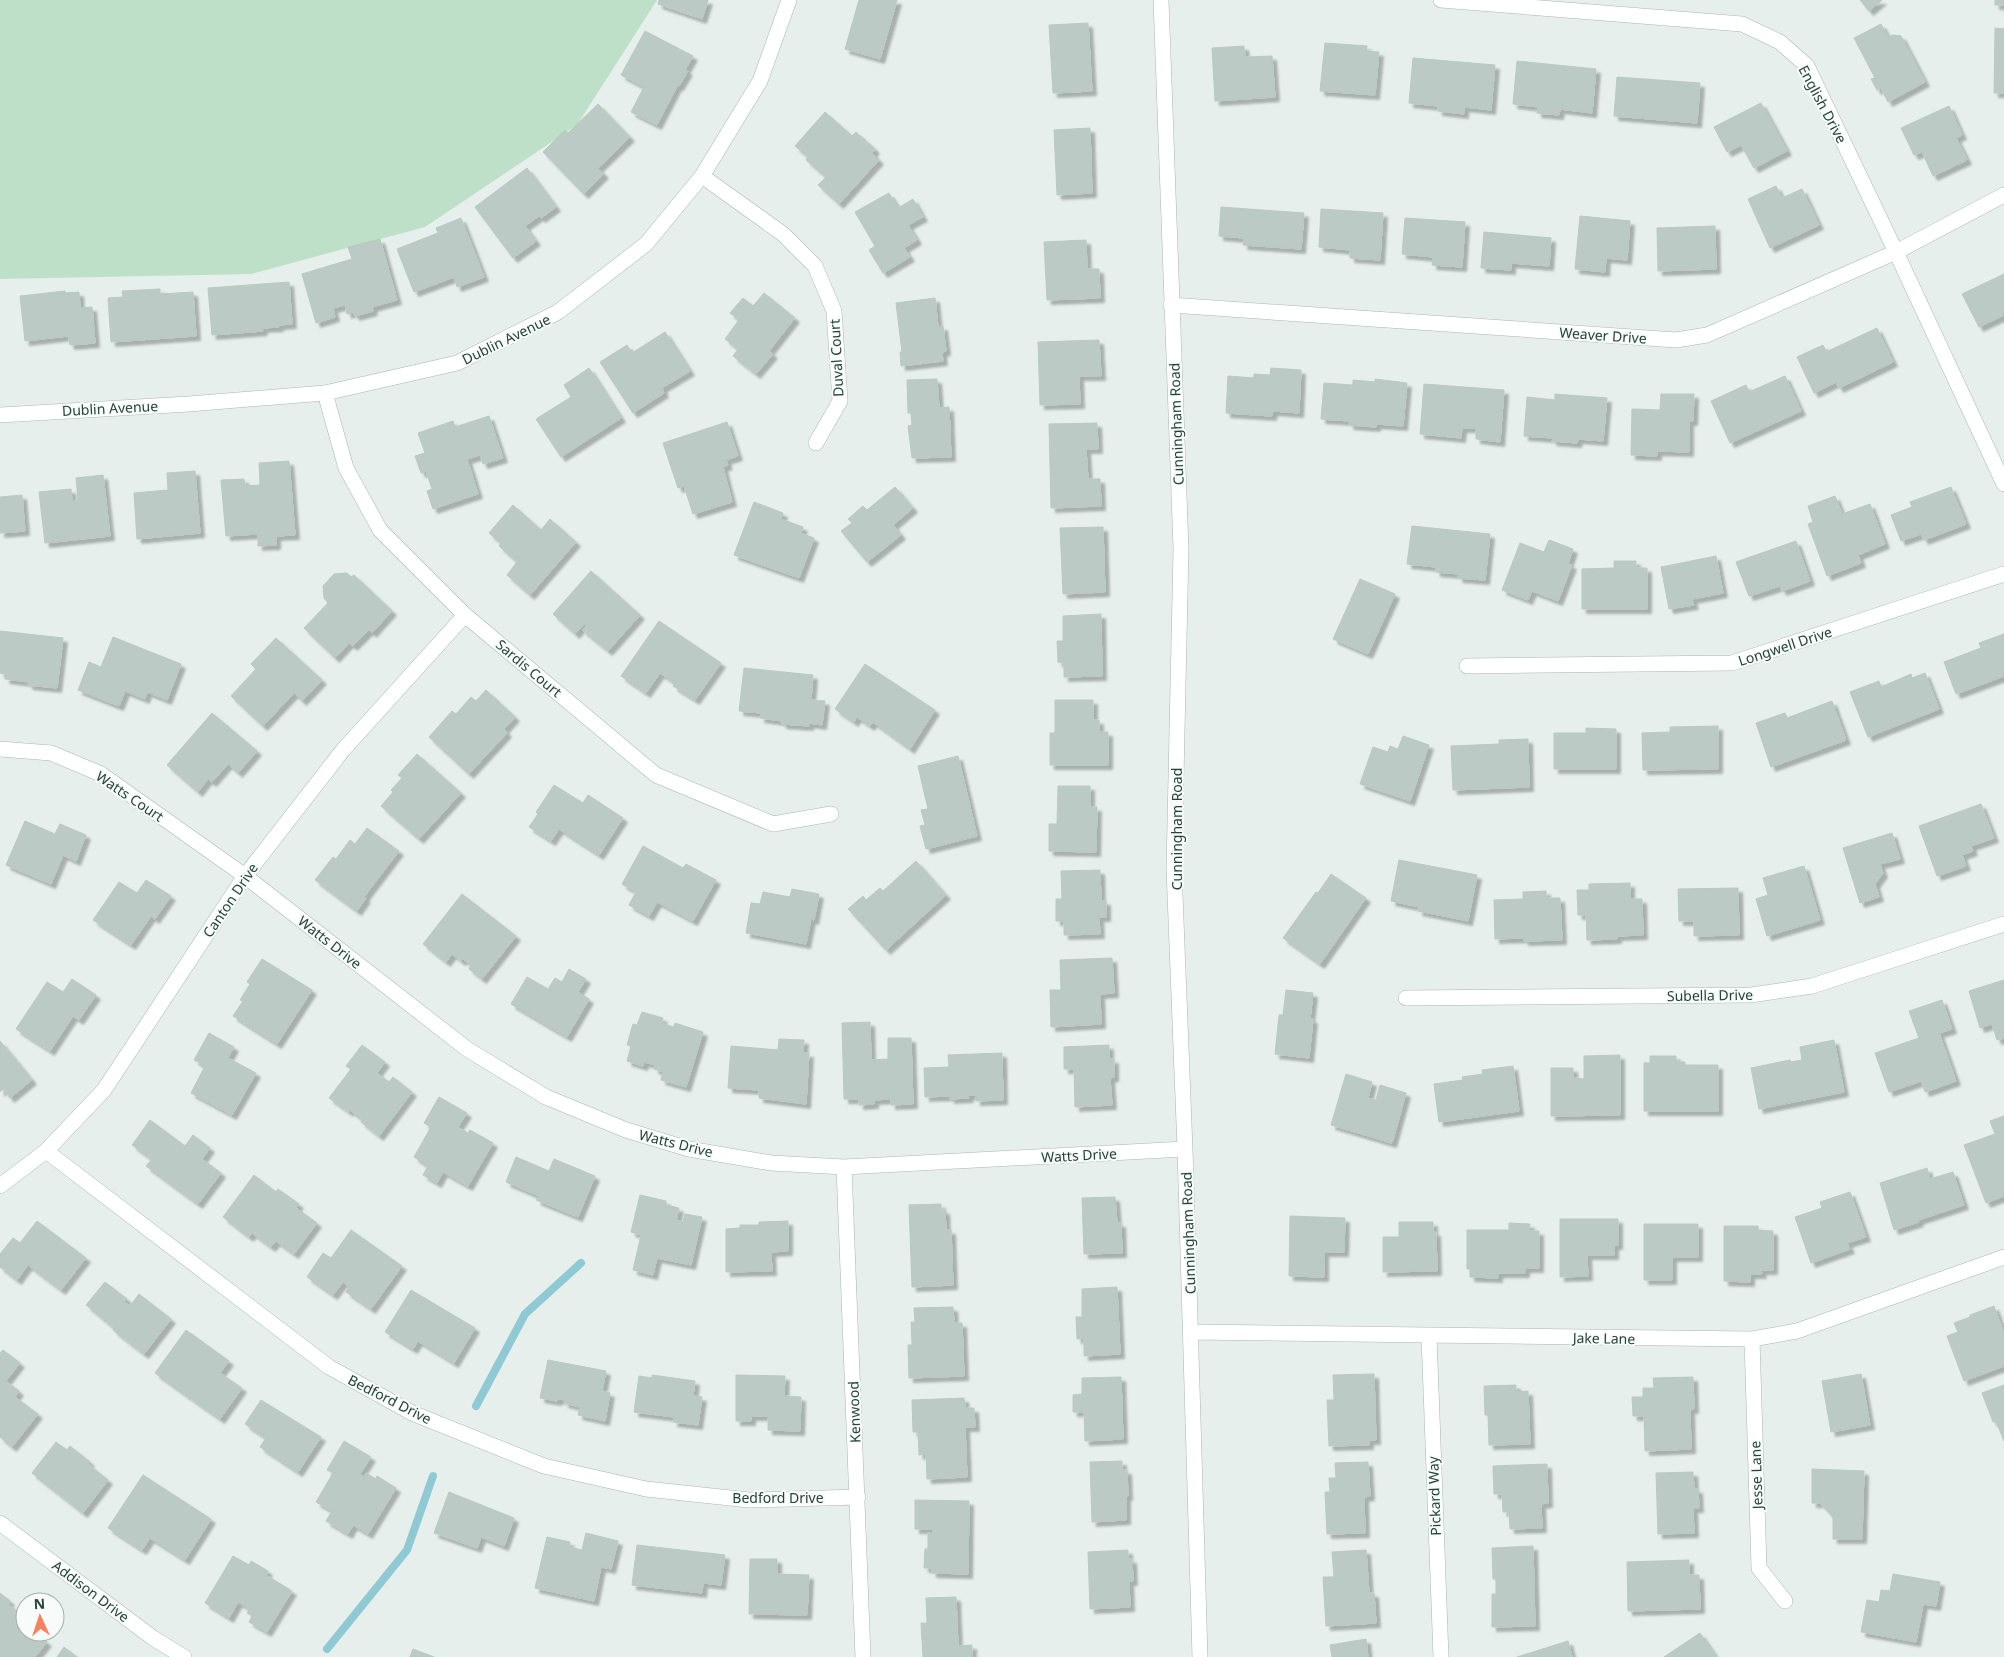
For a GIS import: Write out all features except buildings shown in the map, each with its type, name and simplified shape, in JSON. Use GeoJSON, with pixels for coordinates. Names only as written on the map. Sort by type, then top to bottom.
{"type":"FeatureCollection","features":[{"type":"Feature","properties":{"kind":"street","name":"Dublin Avenue"},"geometry":{"type":"LineString","coordinates":[[0,414],[189,404],[325,393],[458,363],[558,312],[646,244],[702,176],[760,81],[789,0]]}},
{"type":"Feature","properties":{"kind":"street","name":"Cunningham Road"},"geometry":{"type":"LineString","coordinates":[[1161,0],[1180,548],[1174,869],[1185,1149],[1200,1657]]}},
{"type":"Feature","properties":{"kind":"street","name":"English Drive"},"geometry":{"type":"LineString","coordinates":[[1441,0],[1742,24],[1780,42],[1806,66],[1896,252],[2004,484]]}},
{"type":"Feature","properties":{"kind":"street","name":"Duval Court"},"geometry":{"type":"LineString","coordinates":[[702,176],[783,234],[815,266],[834,311],[840,401],[816,442]]}},
{"type":"Feature","properties":{"kind":"street","name":"Weaver Drive"},"geometry":{"type":"LineString","coordinates":[[1171,305],[1676,340],[1707,335],[1896,252],[2004,195]]}},
{"type":"Feature","properties":{"kind":"street","name":"Sardis Court"},"geometry":{"type":"LineString","coordinates":[[325,393],[346,468],[380,530],[465,615],[656,775],[773,824],[831,814]]}},
{"type":"Feature","properties":{"kind":"street","name":"Longwell Drive"},"geometry":{"type":"LineString","coordinates":[[1467,666],[1732,663],[2004,574]]}},
{"type":"Feature","properties":{"kind":"street","name":"Canton Drive"},"geometry":{"type":"LineString","coordinates":[[0,1186],[46,1151],[104,1090],[245,876],[343,750],[465,615]]}},
{"type":"Feature","properties":{"kind":"street","name":"Watts Court"},"geometry":{"type":"LineString","coordinates":[[0,749],[51,754],[101,774],[245,876]]}},
{"type":"Feature","properties":{"kind":"street","name":"Watts Drive"},"geometry":{"type":"LineString","coordinates":[[245,876],[467,1049],[546,1097],[626,1130],[689,1149],[771,1163],[844,1167],[1185,1149]]}},
{"type":"Feature","properties":{"kind":"street","name":"Subella Drive"},"geometry":{"type":"LineString","coordinates":[[1406,998],[1751,995],[1812,986],[2004,924]]}},
{"type":"Feature","properties":{"kind":"street","name":"Bedford Drive"},"geometry":{"type":"LineString","coordinates":[[46,1151],[329,1367],[412,1413],[544,1466],[646,1489],[749,1500],[858,1497]]}},
{"type":"Feature","properties":{"kind":"street","name":"Kenwood"},"geometry":{"type":"LineString","coordinates":[[844,1167],[863,1657]]}},
{"type":"Feature","properties":{"kind":"street","name":"Jake Lane"},"geometry":{"type":"LineString","coordinates":[[1191,1332],[1752,1339],[1797,1331],[2004,1257]]}},
{"type":"Feature","properties":{"kind":"street","name":"Pickard Way"},"geometry":{"type":"LineString","coordinates":[[1429,1336],[1441,1657]]}},
{"type":"Feature","properties":{"kind":"street","name":"Jesse Lane"},"geometry":{"type":"LineString","coordinates":[[1752,1339],[1759,1568],[1785,1601]]}},
{"type":"Feature","properties":{"kind":"street","name":"Addison Drive"},"geometry":{"type":"LineString","coordinates":[[0,1523],[153,1638],[184,1657]]}},
{"type":"Feature","properties":{"kind":"green space"},"geometry":{"type":"Polygon","coordinates":[[[0,0],[657,0],[577,125],[425,227],[251,274],[0,279],[0,0]]]}},
{"type":"Feature","properties":{"kind":"waterway"},"geometry":{"type":"LineString","coordinates":[[476,1406],[525,1314],[581,1263]]}},
{"type":"Feature","properties":{"kind":"waterway"},"geometry":{"type":"LineString","coordinates":[[327,1649],[407,1550],[433,1476]]}}]}
